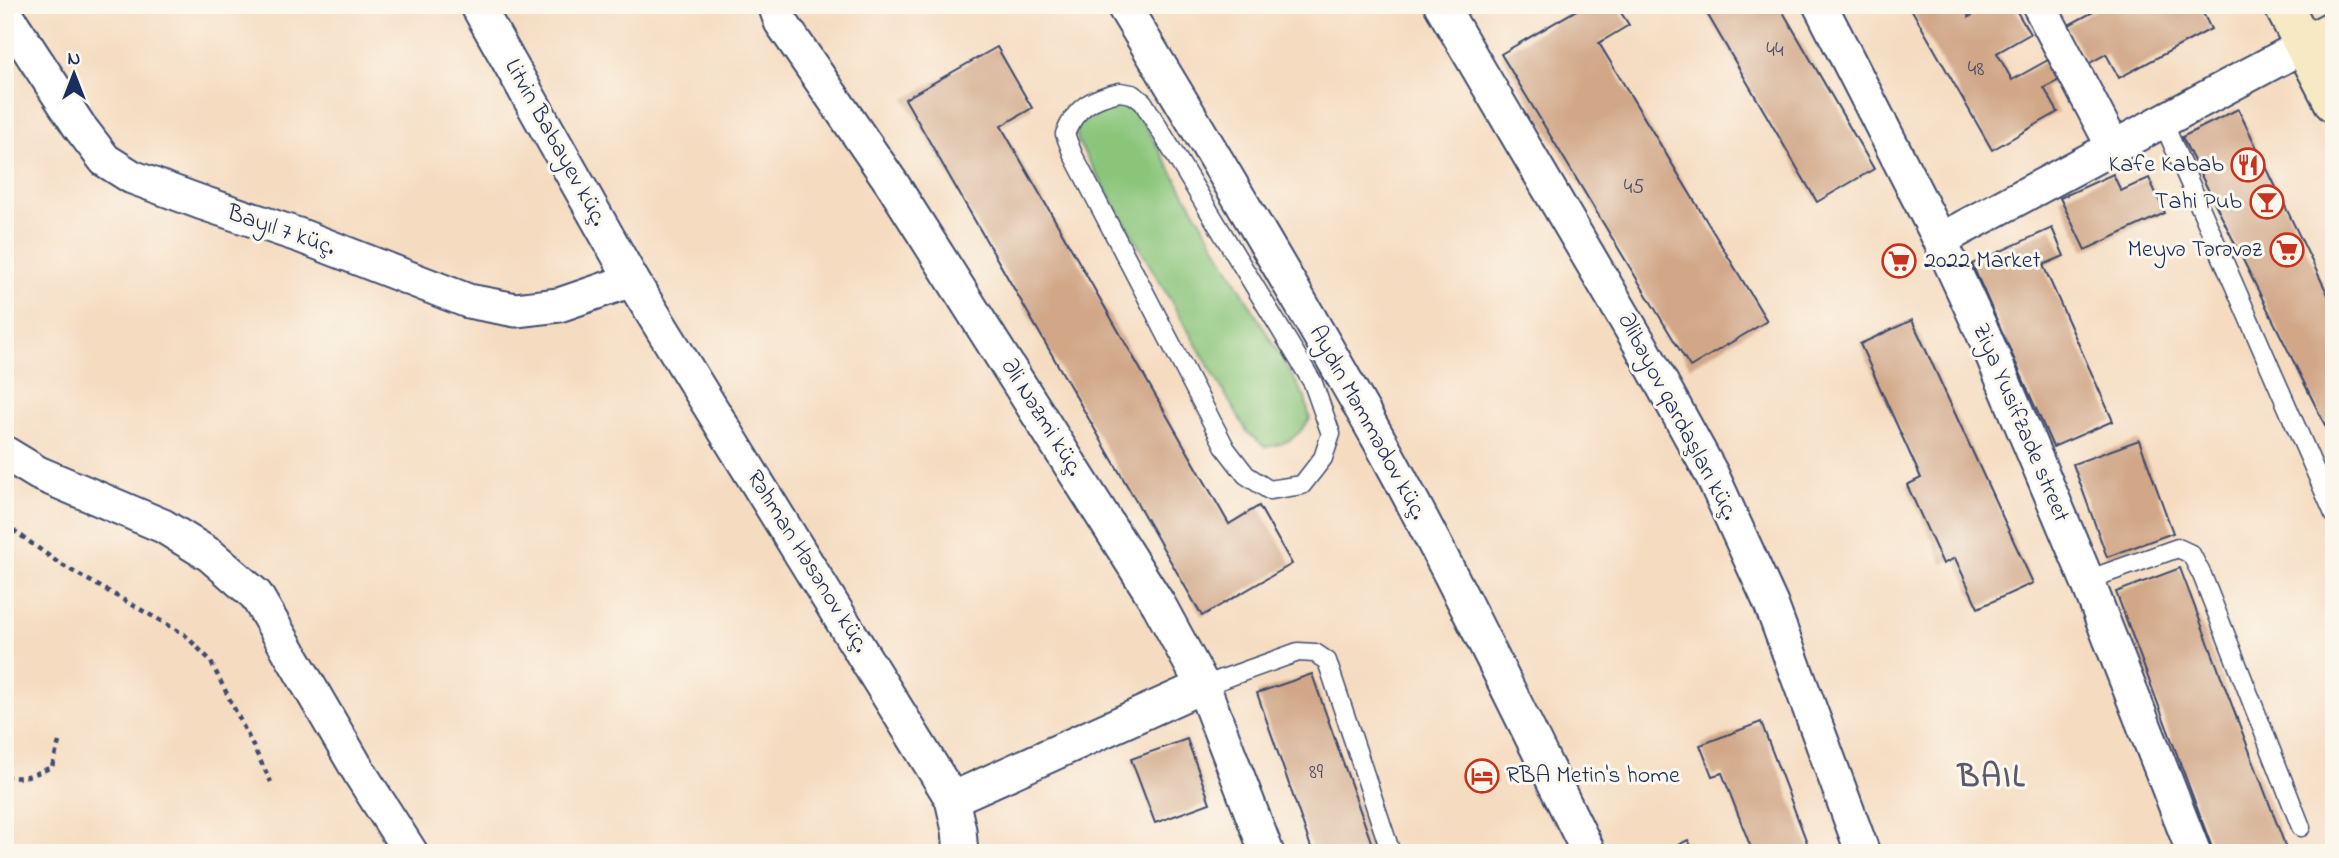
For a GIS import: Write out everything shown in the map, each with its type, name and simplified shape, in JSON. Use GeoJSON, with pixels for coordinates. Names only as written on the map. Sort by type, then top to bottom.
{"type":"FeatureCollection","features":[{"type":"Feature","properties":{"kind":"street","name":"Litvin Babayev küç."},"geometry":{"type":"LineString","coordinates":[[477,5],[632,280]]}},
{"type":"Feature","properties":{"kind":"street","name":"Əli Nəzmi küç."},"geometry":{"type":"LineString","coordinates":[[775,5],[781,22],[900,197],[1152,593],[1203,686],[1267,853]]}},
{"type":"Feature","properties":{"kind":"street","name":"Aydın Məmmədov küç."},"geometry":{"type":"LineString","coordinates":[[1123,5],[1251,215],[1378,440],[1589,853]]}},
{"type":"Feature","properties":{"kind":"street","name":"Əlibəyov qardaşları küç."},"geometry":{"type":"LineString","coordinates":[[1441,5],[1640,344],[1712,475],[1771,604],[1863,853]]}},
{"type":"Feature","properties":{"kind":"street","name":"Ziya Yusifzade street"},"geometry":{"type":"LineString","coordinates":[[1819,5],[1940,240],[1983,333],[2087,580],[2194,853]]}},
{"type":"Feature","properties":{"kind":"street"},"geometry":{"type":"LineString","coordinates":[[2039,5],[2114,148]]}},
{"type":"Feature","properties":{"kind":"street"},"geometry":{"type":"LineString","coordinates":[[2283,5],[2319,38],[2334,103]]}},
{"type":"Feature","properties":{"kind":"street","name":"Bayıl 7 küç."},"geometry":{"type":"LineString","coordinates":[[5,13],[104,160],[132,177],[301,236],[468,301],[516,310],[559,305],[632,280]]}},
{"type":"Feature","properties":{"kind":"street"},"geometry":{"type":"LineString","coordinates":[[1940,240],[2319,38]]}},
{"type":"Feature","properties":{"kind":"street","name":"Rəhman Həsənov küç."},"geometry":{"type":"LineString","coordinates":[[632,280],[952,799],[961,853]]}},
{"type":"Feature","properties":{"kind":"street"},"geometry":{"type":"LineString","coordinates":[[5,453],[38,473],[163,526],[210,555],[256,595],[361,775],[411,853]]}},
{"type":"Feature","properties":{"kind":"street"},"geometry":{"type":"LineString","coordinates":[[952,799],[1203,686]]}},
{"type":"Feature","properties":{"kind":"lane"},"geometry":{"type":"LineString","coordinates":[[1120,92],[1132,94],[1143,103],[1222,234],[1313,383],[1331,435],[1323,458],[1302,485],[1269,490],[1246,475],[1226,449],[1073,155],[1065,134],[1071,118],[1088,103],[1102,96],[1120,92]]}},
{"type":"Feature","properties":{"kind":"lane"},"geometry":{"type":"LineString","coordinates":[[2163,122],[2334,514]]}},
{"type":"Feature","properties":{"kind":"lane"},"geometry":{"type":"LineString","coordinates":[[1222,234],[1251,215]]}},
{"type":"Feature","properties":{"kind":"lane"},"geometry":{"type":"LineString","coordinates":[[2087,580],[2178,548],[2191,554],[2207,588],[2301,827]]}},
{"type":"Feature","properties":{"kind":"lane"},"geometry":{"type":"LineString","coordinates":[[1203,686],[1298,652],[1315,653],[1327,661],[1391,853]]}},
{"type":"Feature","properties":{"kind":"path"},"geometry":{"type":"LineString","coordinates":[[5,524],[60,564],[184,634],[210,660],[271,782]]}},
{"type":"Feature","properties":{"kind":"path"},"geometry":{"type":"LineString","coordinates":[[5,776],[11,778],[32,775],[52,767],[59,742]]}},
{"type":"Feature","properties":{"kind":"green space"},"geometry":{"type":"Polygon","coordinates":[[[1102,100],[1121,100],[1135,109],[1305,398],[1310,419],[1287,442],[1266,447],[1248,433],[1078,142],[1077,126],[1081,116],[1102,100]]]}},
{"type":"Feature","properties":{"kind":"building"},"geometry":{"type":"Polygon","coordinates":[[[1576,5],[1616,5],[1629,25],[1599,43],[1767,321],[1690,367],[1501,54],[1578,9],[1576,5]]]}},
{"type":"Feature","properties":{"kind":"building"},"geometry":{"type":"Polygon","coordinates":[[[1702,5],[1779,5],[1874,169],[1817,202],[1702,5]]]}},
{"type":"Feature","properties":{"kind":"building"},"geometry":{"type":"Polygon","coordinates":[[[1909,5],[1963,5],[1969,17],[1989,5],[2013,5],[2030,34],[1997,53],[2012,80],[2048,60],[2059,80],[2044,88],[2058,112],[1992,150],[1909,5]]]}},
{"type":"Feature","properties":{"kind":"building"},"geometry":{"type":"Polygon","coordinates":[[[2106,5],[2199,5],[2211,29],[2119,78],[2106,54],[2088,64],[2067,26],[2106,5]]]}},
{"type":"Feature","properties":{"kind":"building"},"geometry":{"type":"Polygon","coordinates":[[[997,47],[1032,108],[1001,126],[1229,524],[1259,506],[1292,564],[1202,616],[905,99],[997,47]]]}},
{"type":"Feature","properties":{"kind":"building"},"geometry":{"type":"Polygon","coordinates":[[[2238,109],[2334,307],[2334,448],[2182,137],[2238,109]]]}},
{"type":"Feature","properties":{"kind":"building"},"geometry":{"type":"Polygon","coordinates":[[[2113,174],[2121,191],[2149,178],[2165,213],[2085,250],[2060,198],[2113,174]]]}},
{"type":"Feature","properties":{"kind":"building"},"geometry":{"type":"Polygon","coordinates":[[[2052,228],[2064,256],[2043,265],[2113,421],[2053,447],[1972,264],[2052,228]]]}},
{"type":"Feature","properties":{"kind":"building"},"geometry":{"type":"Polygon","coordinates":[[[1912,320],[2033,583],[1978,608],[1955,558],[1943,564],[1907,485],[1921,478],[1860,344],[1912,320]]]}},
{"type":"Feature","properties":{"kind":"building"},"geometry":{"type":"Polygon","coordinates":[[[2139,440],[2173,533],[2107,557],[2073,464],[2139,440]]]}},
{"type":"Feature","properties":{"kind":"building"},"geometry":{"type":"Polygon","coordinates":[[[2180,568],[2288,853],[2214,853],[2116,592],[2180,568]]]}},
{"type":"Feature","properties":{"kind":"building"},"geometry":{"type":"Polygon","coordinates":[[[1312,674],[1375,853],[1313,853],[1257,693],[1312,674]]]}},
{"type":"Feature","properties":{"kind":"building"},"geometry":{"type":"Polygon","coordinates":[[[1761,722],[1811,853],[1753,853],[1722,773],[1712,776],[1700,745],[1761,722]]]}},
{"type":"Feature","properties":{"kind":"building"},"geometry":{"type":"Polygon","coordinates":[[[1187,739],[1210,803],[1155,823],[1131,759],[1187,739]]]}},
{"type":"Feature","properties":{"kind":"building"},"geometry":{"type":"Polygon","coordinates":[[[1688,840],[1695,853],[1662,853],[1688,840]]]}},
{"type":"Feature","properties":{"kind":"building"},"geometry":{"type":"Polygon","coordinates":[[[2334,846],[2334,853],[2318,853],[2318,852],[2334,846]]]}},
{"type":"Feature","properties":{"kind":"place","name":"Kafe Kabab"},"geometry":{"type":"Point","coordinates":[2248,165]}},
{"type":"Feature","properties":{"kind":"place","name":"Tahi Pub"},"geometry":{"type":"Point","coordinates":[2267,202]}},
{"type":"Feature","properties":{"kind":"place","name":"Meyvə Tərəvəz"},"geometry":{"type":"Point","coordinates":[2287,250]}},
{"type":"Feature","properties":{"kind":"place","name":"2022 Market"},"geometry":{"type":"Point","coordinates":[1899,261]}},
{"type":"Feature","properties":{"kind":"place","name":"RBA Metin's home"},"geometry":{"type":"Point","coordinates":[1482,776]}},
{"type":"Feature","properties":{"kind":"district","name":"BAIL"},"geometry":{"type":"Point","coordinates":[1992,778]}}]}
